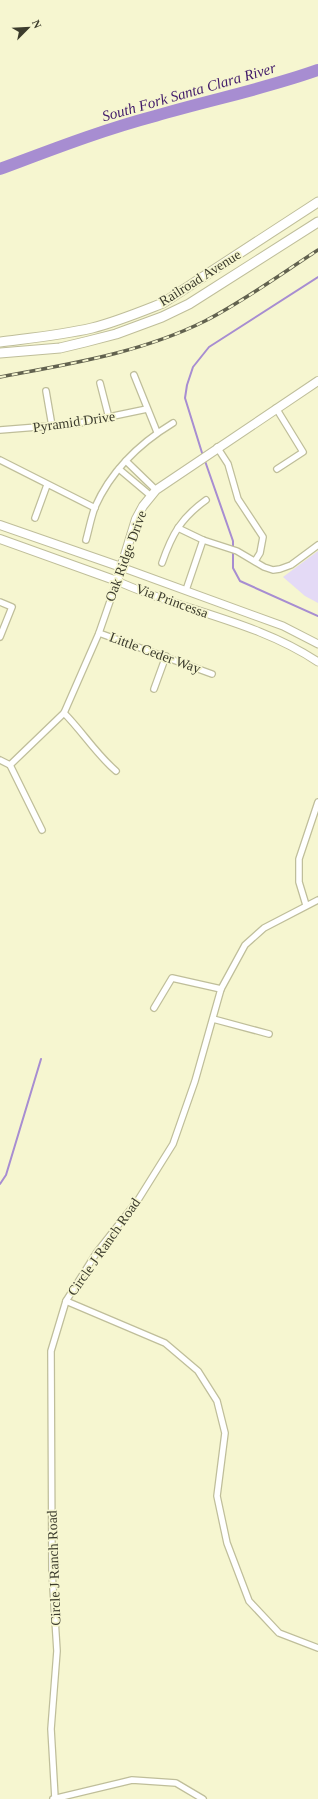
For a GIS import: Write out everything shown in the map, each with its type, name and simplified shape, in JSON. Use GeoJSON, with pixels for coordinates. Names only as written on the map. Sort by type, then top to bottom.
{"type":"FeatureCollection","features":[{"type":"Feature","properties":{"kind":"main road","name":"Railroad Avenue"},"geometry":{"type":"LineString","coordinates":[[0,342],[94,328],[134,315],[162,303],[184,291],[318,202]]}},
{"type":"Feature","properties":{"kind":"main road","name":"Railroad Avenue"},"geometry":{"type":"LineString","coordinates":[[0,353],[60,348],[79,344],[116,334],[162,317],[189,304],[318,222]]}},
{"type":"Feature","properties":{"kind":"main road","name":"Oak Ridge Drive"},"geometry":{"type":"LineString","coordinates":[[116,581],[136,519],[143,506],[154,493],[217,447],[318,381]]}},
{"type":"Feature","properties":{"kind":"main road","name":"Via Princessa"},"geometry":{"type":"LineString","coordinates":[[0,525],[121,567]]}},
{"type":"Feature","properties":{"kind":"main road","name":"Via Princessa"},"geometry":{"type":"LineString","coordinates":[[0,540],[116,581]]}},
{"type":"Feature","properties":{"kind":"street"},"geometry":{"type":"LineString","coordinates":[[134,375],[157,432]]}},
{"type":"Feature","properties":{"kind":"street"},"geometry":{"type":"LineString","coordinates":[[100,383],[109,418]]}},
{"type":"Feature","properties":{"kind":"street"},"geometry":{"type":"LineString","coordinates":[[46,391],[52,426]]}},
{"type":"Feature","properties":{"kind":"street"},"geometry":{"type":"LineString","coordinates":[[276,408],[303,452],[277,469]]}},
{"type":"Feature","properties":{"kind":"street","name":"Pyramid Drive"},"geometry":{"type":"LineString","coordinates":[[0,430],[75,424],[147,409]]}},
{"type":"Feature","properties":{"kind":"street"},"geometry":{"type":"LineString","coordinates":[[86,540],[95,508],[110,479],[133,453],[157,432],[173,423]]}},
{"type":"Feature","properties":{"kind":"street"},"geometry":{"type":"LineString","coordinates":[[217,447],[228,464],[238,499],[262,537],[260,553],[255,561]]}},
{"type":"Feature","properties":{"kind":"street"},"geometry":{"type":"LineString","coordinates":[[0,461],[95,508]]}},
{"type":"Feature","properties":{"kind":"street"},"geometry":{"type":"LineString","coordinates":[[126,461],[154,493]]}},
{"type":"Feature","properties":{"kind":"street"},"geometry":{"type":"LineString","coordinates":[[118,469],[154,493]]}},
{"type":"Feature","properties":{"kind":"street"},"geometry":{"type":"LineString","coordinates":[[35,518],[47,485]]}},
{"type":"Feature","properties":{"kind":"street"},"geometry":{"type":"LineString","coordinates":[[162,563],[170,540],[178,528],[190,511],[206,500]]}},
{"type":"Feature","properties":{"kind":"street"},"geometry":{"type":"LineString","coordinates":[[178,528],[203,540],[237,551],[264,567],[280,569],[291,565],[318,545]]}},
{"type":"Feature","properties":{"kind":"street"},"geometry":{"type":"LineString","coordinates":[[186,590],[203,540]]}},
{"type":"Feature","properties":{"kind":"street","name":"Via Princessa"},"geometry":{"type":"LineString","coordinates":[[121,567],[283,626],[318,644]]}},
{"type":"Feature","properties":{"kind":"street","name":"Via Princessa"},"geometry":{"type":"LineString","coordinates":[[116,581],[256,631],[305,653],[318,662]]}},
{"type":"Feature","properties":{"kind":"street","name":"Oak Ridge Drive"},"geometry":{"type":"LineString","coordinates":[[10,765],[64,713],[99,633],[116,581]]}},
{"type":"Feature","properties":{"kind":"street"},"geometry":{"type":"LineString","coordinates":[[0,602],[12,607],[0,637]]}},
{"type":"Feature","properties":{"kind":"street","name":"Little Ceder Way"},"geometry":{"type":"LineString","coordinates":[[99,633],[166,656],[212,674]]}},
{"type":"Feature","properties":{"kind":"street"},"geometry":{"type":"LineString","coordinates":[[154,689],[166,656]]}},
{"type":"Feature","properties":{"kind":"street"},"geometry":{"type":"LineString","coordinates":[[64,713],[82,732],[102,759],[116,771]]}},
{"type":"Feature","properties":{"kind":"street"},"geometry":{"type":"LineString","coordinates":[[0,760],[10,765],[42,830]]}},
{"type":"Feature","properties":{"kind":"street"},"geometry":{"type":"LineString","coordinates":[[306,906],[299,882],[299,859],[318,802]]}},
{"type":"Feature","properties":{"kind":"street","name":"Circle J Ranch Road"},"geometry":{"type":"LineString","coordinates":[[54,1799],[51,1729],[57,1651],[52,1572],[51,1351],[66,1301],[97,1252],[138,1200],[173,1144],[195,1081],[221,989],[245,945],[264,928],[318,900]]}},
{"type":"Feature","properties":{"kind":"street"},"geometry":{"type":"LineString","coordinates":[[154,1008],[172,978],[221,989]]}},
{"type":"Feature","properties":{"kind":"street"},"geometry":{"type":"LineString","coordinates":[[213,1019],[269,1034]]}},
{"type":"Feature","properties":{"kind":"street"},"geometry":{"type":"LineString","coordinates":[[66,1301],[165,1343],[198,1371],[217,1401],[225,1433],[217,1496],[227,1543],[249,1601],[278,1633],[318,1648]]}},
{"type":"Feature","properties":{"kind":"street"},"geometry":{"type":"LineString","coordinates":[[54,1799],[132,1780],[176,1783],[203,1799]]}},
{"type":"Feature","properties":{"kind":"shaded area"},"geometry":{"type":"Polygon","coordinates":[[[318,551],[318,603],[305,596],[283,577],[318,551]]]}},
{"type":"Feature","properties":{"kind":"waterway","name":"South Fork Santa Clara River"},"geometry":{"type":"LineString","coordinates":[[0,169],[135,122],[278,83],[318,70]]}},
{"type":"Feature","properties":{"kind":"waterway"},"geometry":{"type":"LineString","coordinates":[[203,456],[185,398],[187,385],[193,367],[209,347],[318,277]]}},
{"type":"Feature","properties":{"kind":"waterway"},"geometry":{"type":"LineString","coordinates":[[205,461],[233,541],[233,568],[240,581],[318,616]]}},
{"type":"Feature","properties":{"kind":"waterway"},"geometry":{"type":"LineString","coordinates":[[0,1184],[6,1175],[41,1059]]}},
{"type":"Feature","properties":{"kind":"railway"},"geometry":{"type":"LineString","coordinates":[[0,377],[104,356],[181,332],[234,305],[318,250]]}}]}
